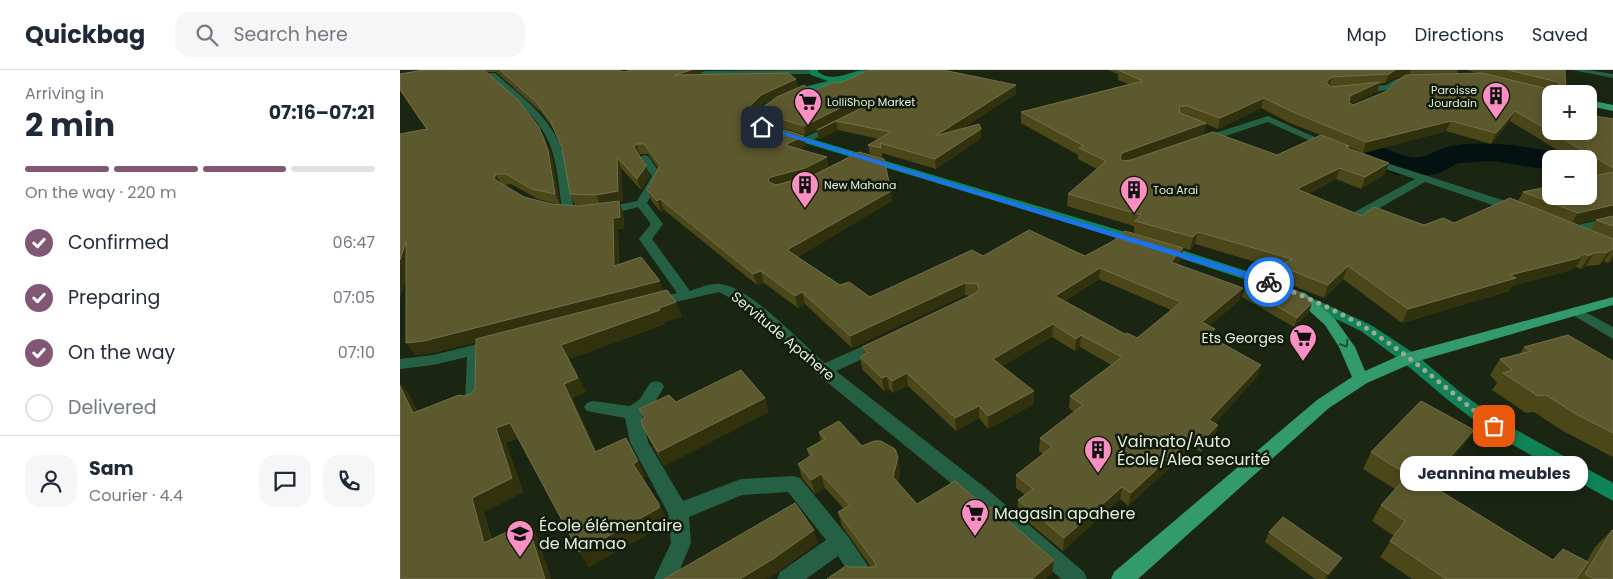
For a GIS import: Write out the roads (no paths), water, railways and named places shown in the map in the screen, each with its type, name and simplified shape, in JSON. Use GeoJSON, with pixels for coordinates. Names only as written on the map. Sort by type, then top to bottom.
{"type":"FeatureCollection","features":[{"type":"Feature","properties":{"kind":"main road"},"geometry":{"type":"LineString","coordinates":[[808,89],[812,86],[814,73],[833,79],[857,74]]}},
{"type":"Feature","properties":{"kind":"main road"},"geometry":{"type":"LineString","coordinates":[[857,74],[838,83],[808,89],[762,110],[754,118],[755,123],[762,127],[1250,275],[1300,296],[1366,328],[1409,358],[1454,396],[1494,426],[1613,493]]}},
{"type":"Feature","properties":{"kind":"main road"},"geometry":{"type":"LineString","coordinates":[[1597,105],[1613,108]]}},
{"type":"Feature","properties":{"kind":"main road"},"geometry":{"type":"LineString","coordinates":[[1300,296],[1330,322],[1347,347],[1361,379]]}},
{"type":"Feature","properties":{"kind":"main road"},"geometry":{"type":"LineString","coordinates":[[1122,579],[1323,404],[1361,379],[1409,358],[1613,301]]}},
{"type":"Feature","properties":{"kind":"street"},"geometry":{"type":"LineString","coordinates":[[704,74],[814,73]]}},
{"type":"Feature","properties":{"kind":"street"},"geometry":{"type":"LineString","coordinates":[[492,75],[529,108],[546,129],[559,155],[573,210],[555,210]]}},
{"type":"Feature","properties":{"kind":"street"},"geometry":{"type":"LineString","coordinates":[[1380,97],[1388,88],[1399,81],[1422,79]]}},
{"type":"Feature","properties":{"kind":"street"},"geometry":{"type":"LineString","coordinates":[[1348,90],[1388,88]]}},
{"type":"Feature","properties":{"kind":"street"},"geometry":{"type":"LineString","coordinates":[[1191,144],[1268,119],[1343,151]]}},
{"type":"Feature","properties":{"kind":"street"},"geometry":{"type":"LineString","coordinates":[[805,140],[840,123]]}},
{"type":"Feature","properties":{"kind":"street"},"geometry":{"type":"LineString","coordinates":[[1200,127],[1234,141]]}},
{"type":"Feature","properties":{"kind":"street"},"geometry":{"type":"LineString","coordinates":[[844,165],[860,156]]}},
{"type":"Feature","properties":{"kind":"street"},"geometry":{"type":"LineString","coordinates":[[1356,156],[1525,212]]}},
{"type":"Feature","properties":{"kind":"street"},"geometry":{"type":"LineString","coordinates":[[594,212],[641,203],[657,176],[644,158]]}},
{"type":"Feature","properties":{"kind":"street"},"geometry":{"type":"LineString","coordinates":[[1351,219],[1423,179]]}},
{"type":"Feature","properties":{"kind":"street"},"geometry":{"type":"LineString","coordinates":[[641,203],[657,224],[645,239],[685,294]]}},
{"type":"Feature","properties":{"kind":"street"},"geometry":{"type":"LineString","coordinates":[[1586,238],[1564,229],[1613,221]]}},
{"type":"Feature","properties":{"kind":"street","name":"Servitude Apahere"},"geometry":{"type":"LineString","coordinates":[[639,307],[685,294],[719,288],[724,288],[734,294],[757,311],[823,370],[1025,533],[1076,579]]}},
{"type":"Feature","properties":{"kind":"street"},"geometry":{"type":"LineString","coordinates":[[1576,311],[1613,334]]}},
{"type":"Feature","properties":{"kind":"street"},"geometry":{"type":"LineString","coordinates":[[823,370],[894,338]]}},
{"type":"Feature","properties":{"kind":"street"},"geometry":{"type":"LineString","coordinates":[[402,365],[511,341]]}},
{"type":"Feature","properties":{"kind":"street"},"geometry":{"type":"LineString","coordinates":[[474,403],[475,350]]}},
{"type":"Feature","properties":{"kind":"street"},"geometry":{"type":"LineString","coordinates":[[593,407],[633,413],[646,403],[656,387]]}},
{"type":"Feature","properties":{"kind":"street"},"geometry":{"type":"LineString","coordinates":[[633,413],[638,442],[678,512],[681,543],[665,579]]}},
{"type":"Feature","properties":{"kind":"street"},"geometry":{"type":"LineString","coordinates":[[678,512],[742,487],[793,484],[840,542],[866,579]]}},
{"type":"Feature","properties":{"kind":"street"},"geometry":{"type":"LineString","coordinates":[[788,579],[840,542]]}},
{"type":"Feature","properties":{"kind":"lane"},"geometry":{"type":"LineString","coordinates":[[1574,70],[1613,76]]}},
{"type":"Feature","properties":{"kind":"lane"},"geometry":{"type":"LineString","coordinates":[[857,74],[873,73]]}},
{"type":"Feature","properties":{"kind":"waterway"},"geometry":{"type":"LineString","coordinates":[[1317,119],[1356,146],[1406,167],[1429,166],[1451,155],[1470,153],[1492,152],[1542,160]]}},
{"type":"Feature","properties":{"kind":"place","name":"Paroisse Jourdain"},"geometry":{"type":"Point","coordinates":[1496,120]}},
{"type":"Feature","properties":{"kind":"place","name":"LolliShop Market"},"geometry":{"type":"Point","coordinates":[808,126]}},
{"type":"Feature","properties":{"kind":"place","name":"New Mahana"},"geometry":{"type":"Point","coordinates":[805,209]}},
{"type":"Feature","properties":{"kind":"place","name":"Toa Arai"},"geometry":{"type":"Point","coordinates":[1134,214]}},
{"type":"Feature","properties":{"kind":"place","name":"Ets Georges"},"geometry":{"type":"Point","coordinates":[1303,362]}},
{"type":"Feature","properties":{"kind":"place","name":"Jeannina meubles"},"geometry":{"type":"Point","coordinates":[1494,426]}},
{"type":"Feature","properties":{"kind":"place","name":"Vaimato/Auto École/Alea securité"},"geometry":{"type":"Point","coordinates":[1098,474]}},
{"type":"Feature","properties":{"kind":"place","name":"Magasin apahere"},"geometry":{"type":"Point","coordinates":[975,537]}},
{"type":"Feature","properties":{"kind":"place","name":"École élémentaire de Mamao"},"geometry":{"type":"Point","coordinates":[520,558]}}]}
